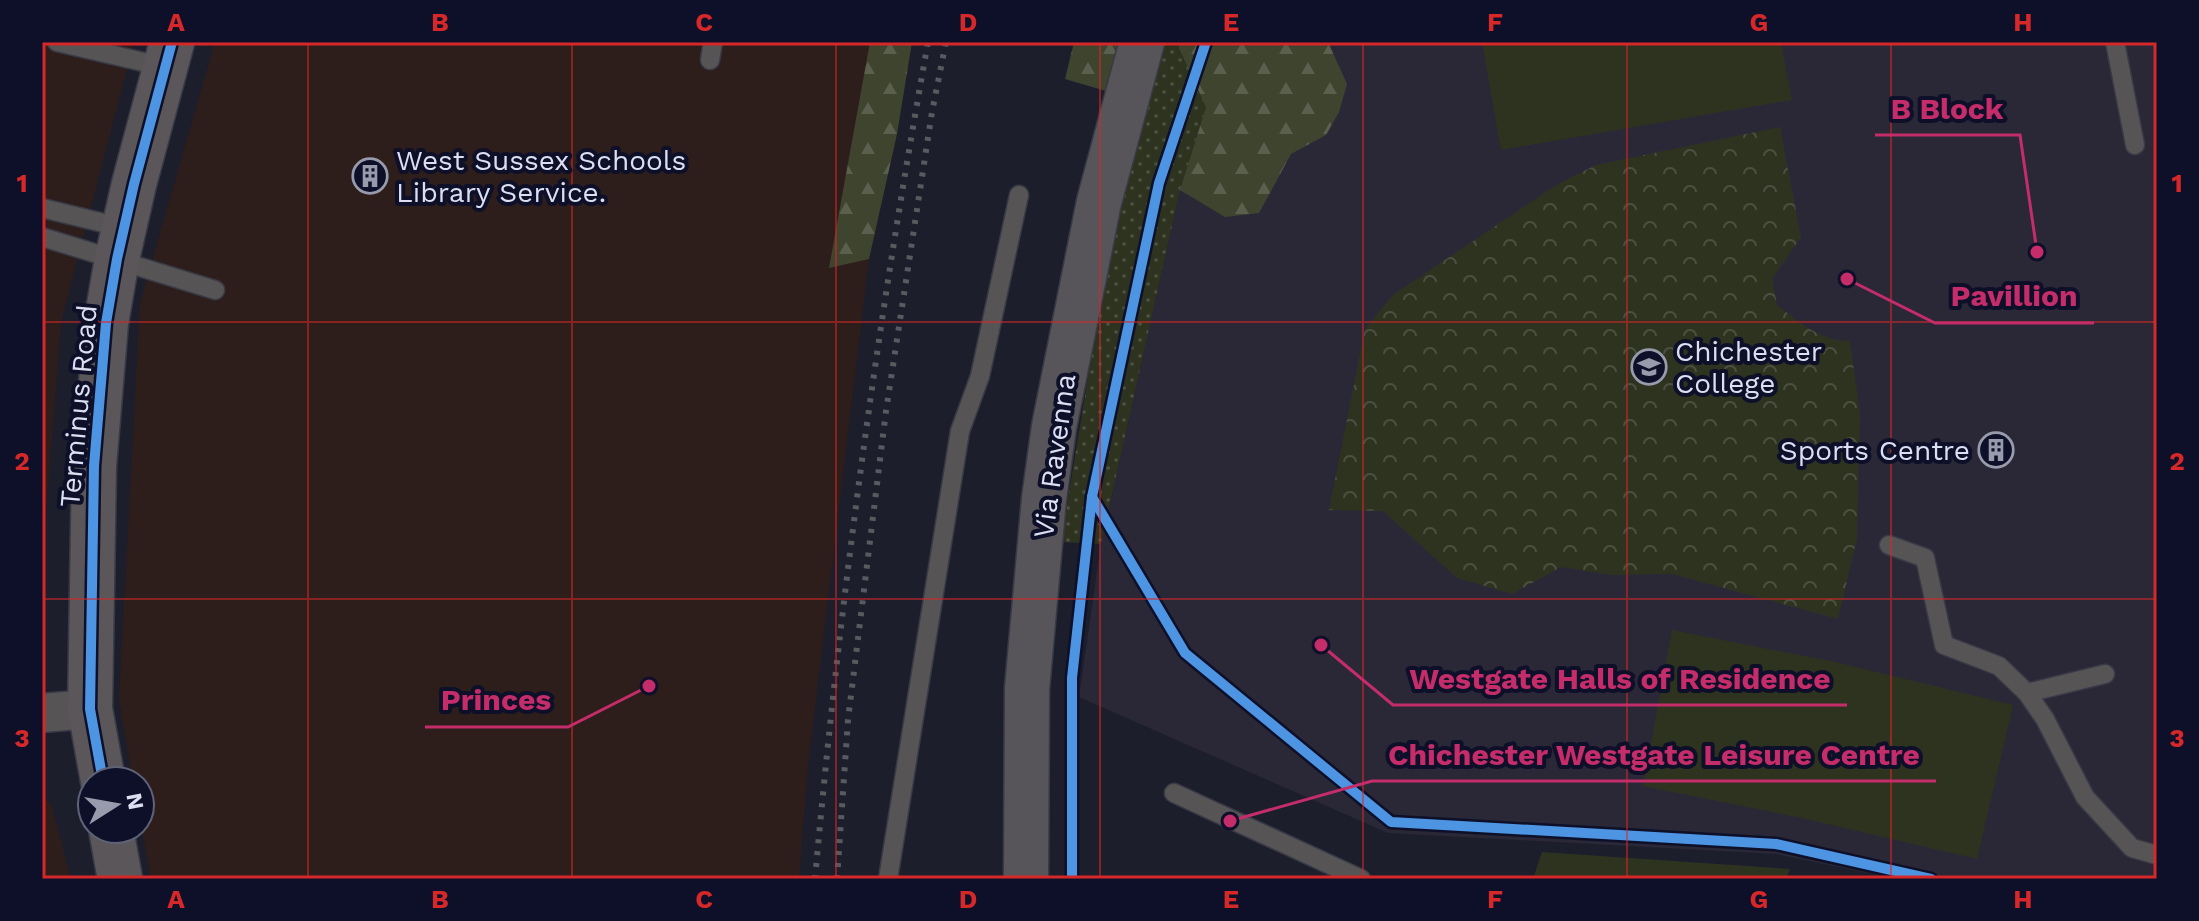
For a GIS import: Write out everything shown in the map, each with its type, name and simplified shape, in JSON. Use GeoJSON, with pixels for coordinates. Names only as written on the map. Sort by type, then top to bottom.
{"type":"FeatureCollection","features":[{"type":"Feature","properties":{"kind":"main road","name":"Via Ravenna"},"geometry":{"type":"LineString","coordinates":[[1026,879],[1027,689],[1044,499],[1054,427],[1099,202],[1142,42]]}},
{"type":"Feature","properties":{"kind":"street","name":"Terminus Road"},"geometry":{"type":"LineString","coordinates":[[100,765],[90,709],[94,466],[106,323],[121,244],[169,55]]}},
{"type":"Feature","properties":{"kind":"street"},"geometry":{"type":"LineString","coordinates":[[42,713],[90,709]]}},
{"type":"Feature","properties":{"kind":"street"},"geometry":{"type":"LineString","coordinates":[[114,845],[120,879]]}},
{"type":"Feature","properties":{"kind":"lane"},"geometry":{"type":"LineString","coordinates":[[57,42],[169,55]]}},
{"type":"Feature","properties":{"kind":"lane"},"geometry":{"type":"LineString","coordinates":[[2115,42],[2135,145]]}},
{"type":"Feature","properties":{"kind":"lane"},"geometry":{"type":"LineString","coordinates":[[888,879],[960,431],[980,376],[1019,195]]}},
{"type":"Feature","properties":{"kind":"lane"},"geometry":{"type":"LineString","coordinates":[[42,208],[215,290]]}},
{"type":"Feature","properties":{"kind":"lane"},"geometry":{"type":"LineString","coordinates":[[42,237],[121,244]]}},
{"type":"Feature","properties":{"kind":"lane"},"geometry":{"type":"LineString","coordinates":[[1889,545],[1925,558],[1944,645],[1999,666],[2027,693],[2045,719],[2085,797],[2132,848],[2157,855]]}},
{"type":"Feature","properties":{"kind":"lane"},"geometry":{"type":"LineString","coordinates":[[2027,693],[2105,674]]}},
{"type":"Feature","properties":{"kind":"lane"},"geometry":{"type":"LineString","coordinates":[[1174,793],[1361,879]]}},
{"type":"Feature","properties":{"kind":"shaded area"},"geometry":{"type":"Polygon","coordinates":[[[42,42],[134,42],[61,322],[42,565],[42,42]]]}},
{"type":"Feature","properties":{"kind":"shaded area"},"geometry":{"type":"Polygon","coordinates":[[[215,42],[912,42],[897,134],[869,259],[808,766],[799,879],[151,879],[145,845],[156,845],[156,765],[130,765],[119,700],[140,303],[215,42]]]}},
{"type":"Feature","properties":{"kind":"shaded area","name":"Chichester College"},"geometry":{"type":"Polygon","coordinates":[[[1226,42],[2157,42],[2157,879],[1897,879],[1776,854],[1388,833],[1079,697],[1101,544],[1180,190],[1226,42]]]}},
{"type":"Feature","properties":{"kind":"shaded area"},"geometry":{"type":"Polygon","coordinates":[[[42,797],[51,804],[71,879],[42,879],[42,797]]]}},
{"type":"Feature","properties":{"kind":"green space"},"geometry":{"type":"Polygon","coordinates":[[[870,42],[912,42],[897,134],[869,259],[829,268],[870,42]]]}},
{"type":"Feature","properties":{"kind":"green space"},"geometry":{"type":"Polygon","coordinates":[[[1074,42],[1119,42],[1106,91],[1065,79],[1074,42]]]}},
{"type":"Feature","properties":{"kind":"green space"},"geometry":{"type":"Polygon","coordinates":[[[1163,42],[1226,42],[1180,190],[1101,544],[1061,542],[1116,207],[1163,42]]]}},
{"type":"Feature","properties":{"kind":"green space"},"geometry":{"type":"Polygon","coordinates":[[[1180,42],[1328,42],[1347,84],[1339,112],[1326,135],[1291,154],[1259,213],[1225,217],[1180,190],[1206,107],[1179,48],[1180,42]]]}},
{"type":"Feature","properties":{"kind":"green space"},"geometry":{"type":"Polygon","coordinates":[[[1482,42],[1781,42],[1792,100],[1501,150],[1482,42]]]}},
{"type":"Feature","properties":{"kind":"green space"},"geometry":{"type":"Polygon","coordinates":[[[1780,127],[1801,237],[1772,279],[1777,305],[1820,334],[1850,341],[1860,415],[1857,538],[1838,619],[1672,574],[1611,575],[1561,567],[1512,594],[1457,578],[1383,511],[1329,510],[1365,329],[1393,295],[1558,184],[1596,165],[1780,127]]]}},
{"type":"Feature","properties":{"kind":"green space"},"geometry":{"type":"Polygon","coordinates":[[[1672,630],[1835,662],[2013,705],[1977,859],[1802,818],[1643,786],[1672,630]]]}},
{"type":"Feature","properties":{"kind":"green space"},"geometry":{"type":"Polygon","coordinates":[[[1542,852],[1790,869],[1786,879],[1533,879],[1542,852]]]}},
{"type":"Feature","properties":{"kind":"railway"},"geometry":{"type":"LineString","coordinates":[[815,879],[836,669],[862,459],[928,42]]}},
{"type":"Feature","properties":{"kind":"railway"},"geometry":{"type":"LineString","coordinates":[[837,879],[848,720],[886,411],[932,112],[946,42]]}},
{"type":"Feature","properties":{"kind":"cycle path"},"geometry":{"type":"LineString","coordinates":[[100,765],[90,709],[94,466],[106,323],[134,184],[172,42]]}},
{"type":"Feature","properties":{"kind":"cycle path"},"geometry":{"type":"LineString","coordinates":[[1072,879],[1072,678],[1092,497],[1159,183],[1206,42]]}},
{"type":"Feature","properties":{"kind":"cycle path"},"geometry":{"type":"LineString","coordinates":[[1092,497],[1185,653],[1391,822],[1776,844],[1931,879]]}},
{"type":"Feature","properties":{"kind":"place","name":"West Sussex Schools Library Service."},"geometry":{"type":"Point","coordinates":[370,176]}},
{"type":"Feature","properties":{"kind":"place","name":"B Block"},"geometry":{"type":"Point","coordinates":[2037,252]}},
{"type":"Feature","properties":{"kind":"place","name":"Pavillion"},"geometry":{"type":"Point","coordinates":[1847,279]}},
{"type":"Feature","properties":{"kind":"place","name":"Chichester College"},"geometry":{"type":"Point","coordinates":[1649,367]}},
{"type":"Feature","properties":{"kind":"place","name":"Sports Centre"},"geometry":{"type":"Point","coordinates":[1996,450]}},
{"type":"Feature","properties":{"kind":"place","name":"Westgate Halls of Residence"},"geometry":{"type":"Point","coordinates":[1321,645]}},
{"type":"Feature","properties":{"kind":"place","name":"Princes"},"geometry":{"type":"Point","coordinates":[649,686]}},
{"type":"Feature","properties":{"kind":"place","name":"Chichester Westgate Leisure Centre"},"geometry":{"type":"Point","coordinates":[1230,821]}}]}
